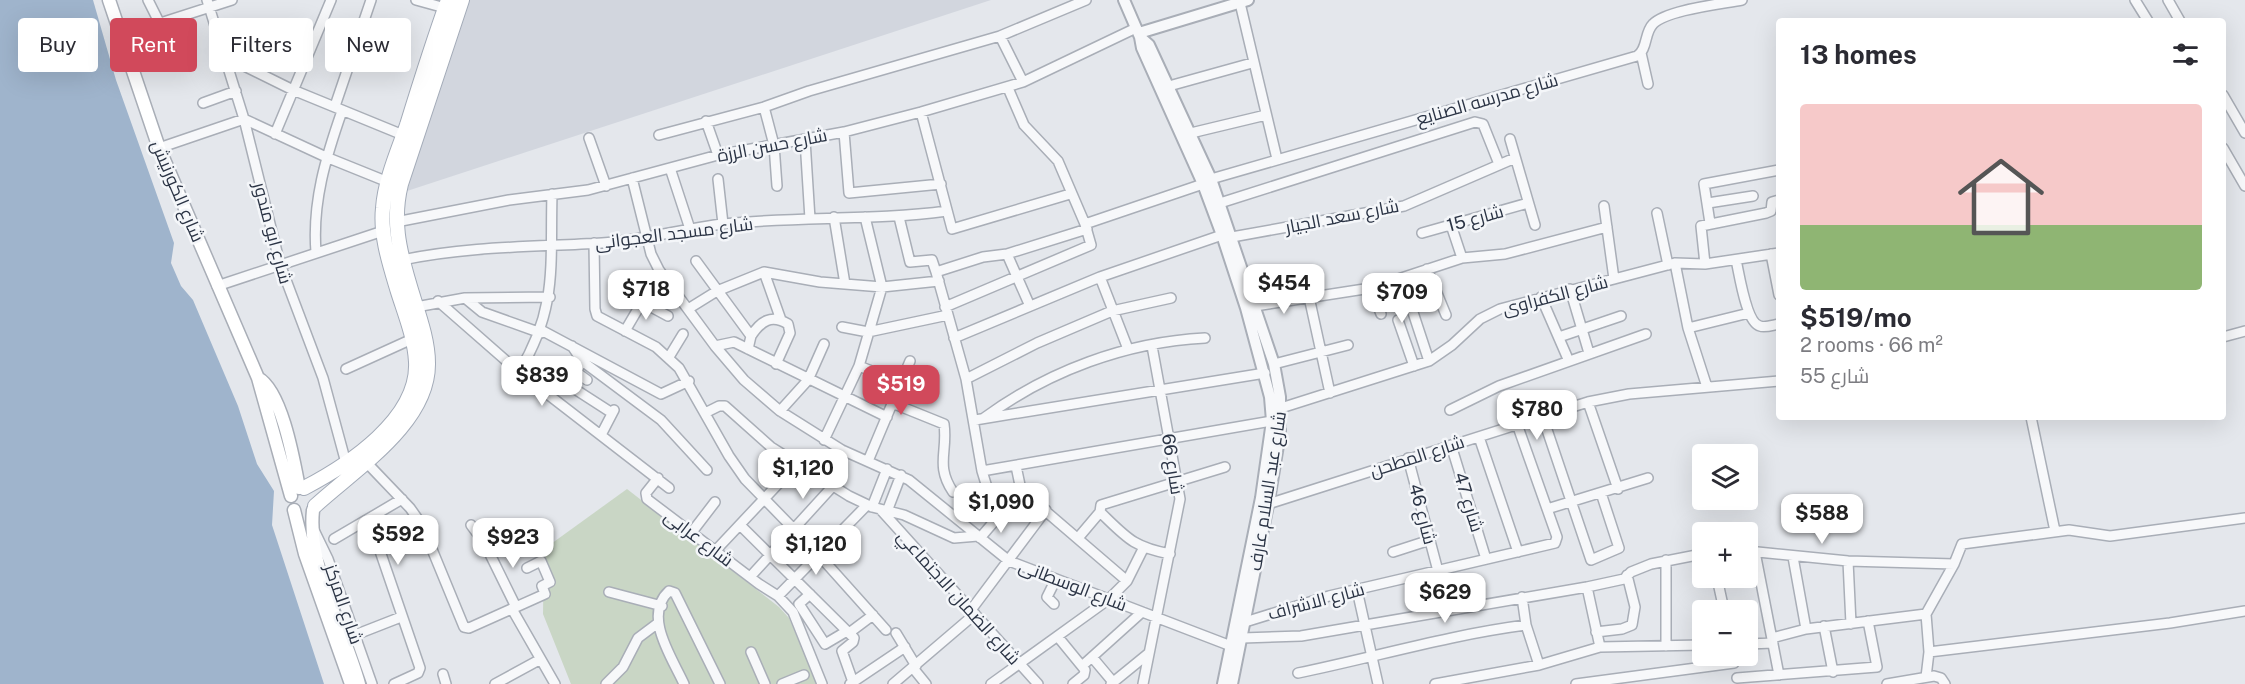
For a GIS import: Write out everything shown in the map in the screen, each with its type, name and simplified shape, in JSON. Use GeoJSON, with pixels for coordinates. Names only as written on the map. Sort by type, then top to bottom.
{"type":"FeatureCollection","features":[{"type":"Feature","properties":{"kind":"main road","name":"شارع الكورنيش"},"geometry":{"type":"LineString","coordinates":[[109,0],[114,18]]}},
{"type":"Feature","properties":{"kind":"main road"},"geometry":{"type":"LineString","coordinates":[[294,510],[301,514],[314,508],[366,462],[411,414],[427,382],[428,352],[402,260],[396,222],[401,184],[462,0]]}},
{"type":"Feature","properties":{"kind":"main road"},"geometry":{"type":"LineString","coordinates":[[351,684],[305,554],[294,510],[290,504],[298,491],[346,463],[380,435],[407,400],[416,370],[412,339],[383,231],[383,206],[388,182],[447,4]]}},
{"type":"Feature","properties":{"kind":"main road","name":"شارع الكورنيش"},"geometry":{"type":"LineString","coordinates":[[133,72],[159,148],[217,286],[258,378],[269,388],[279,412],[298,491]]}},
{"type":"Feature","properties":{"kind":"main road"},"geometry":{"type":"LineString","coordinates":[[298,491],[314,494],[311,525],[314,552],[359,684]]}},
{"type":"Feature","properties":{"kind":"street"},"geometry":{"type":"LineString","coordinates":[[148,0],[157,18]]}},
{"type":"Feature","properties":{"kind":"street"},"geometry":{"type":"LineString","coordinates":[[175,18],[209,4],[232,0]]}},
{"type":"Feature","properties":{"kind":"street"},"geometry":{"type":"LineString","coordinates":[[275,134],[331,0]]}},
{"type":"Feature","properties":{"kind":"street"},"geometry":{"type":"LineString","coordinates":[[316,252],[315,208],[326,157],[338,108],[371,0]]}},
{"type":"Feature","properties":{"kind":"street"},"geometry":{"type":"LineString","coordinates":[[416,0],[447,4]]}},
{"type":"Feature","properties":{"kind":"street"},"geometry":{"type":"LineString","coordinates":[[659,135],[764,107],[809,91],[1000,36],[1086,0]]}},
{"type":"Feature","properties":{"kind":"street","name":"شارع عبد السلام عارف"},"geometry":{"type":"LineString","coordinates":[[1124,0],[1139,33],[1141,45],[1207,182],[1220,203],[1265,373],[1272,421],[1266,501],[1223,684]]}},
{"type":"Feature","properties":{"kind":"street"},"geometry":{"type":"LineString","coordinates":[[1648,84],[1641,53],[1650,26],[1662,18],[1742,0]]}},
{"type":"Feature","properties":{"kind":"street"},"geometry":{"type":"LineString","coordinates":[[2135,0],[2146,18]]}},
{"type":"Feature","properties":{"kind":"street"},"geometry":{"type":"LineString","coordinates":[[2168,0],[2178,18]]}},
{"type":"Feature","properties":{"kind":"street"},"geometry":{"type":"LineString","coordinates":[[1139,33],[1244,1],[1252,63],[1277,159]]}},
{"type":"Feature","properties":{"kind":"street","name":"شارع حسن الرزة"},"geometry":{"type":"LineString","coordinates":[[396,222],[509,200],[606,186],[718,155],[844,132],[1008,88],[1139,33]]}},
{"type":"Feature","properties":{"kind":"street","name":"شارع عبد السلام عارف"},"geometry":{"type":"LineString","coordinates":[[1139,33],[1148,42],[1191,133],[1274,364],[1281,408],[1245,622],[1232,684]]}},
{"type":"Feature","properties":{"kind":"street"},"geometry":{"type":"LineString","coordinates":[[1000,36],[1023,82]]}},
{"type":"Feature","properties":{"kind":"street","name":"شارع مدرسه الصنايع"},"geometry":{"type":"LineString","coordinates":[[764,272],[844,284],[882,287],[938,276],[983,257],[1007,254],[1277,159],[1466,106],[1641,53]]}},
{"type":"Feature","properties":{"kind":"street"},"geometry":{"type":"LineString","coordinates":[[1169,86],[1252,63]]}},
{"type":"Feature","properties":{"kind":"street","name":"شارع ابو مندور"},"geometry":{"type":"LineString","coordinates":[[230,72],[280,264],[322,378],[346,463]]}},
{"type":"Feature","properties":{"kind":"street"},"geometry":{"type":"LineString","coordinates":[[256,72],[293,90],[403,135]]}},
{"type":"Feature","properties":{"kind":"street"},"geometry":{"type":"LineString","coordinates":[[842,327],[868,332],[946,311],[1017,277],[1089,247],[1086,227],[1055,155],[1024,125],[1008,88]]}},
{"type":"Feature","properties":{"kind":"street"},"geometry":{"type":"LineString","coordinates":[[203,103],[236,91]]}},
{"type":"Feature","properties":{"kind":"street"},"geometry":{"type":"LineString","coordinates":[[2226,100],[2245,133]]}},
{"type":"Feature","properties":{"kind":"street"},"geometry":{"type":"LineString","coordinates":[[1466,106],[1472,123]]}},
{"type":"Feature","properties":{"kind":"street"},"geometry":{"type":"LineString","coordinates":[[764,107],[774,145],[777,186]]}},
{"type":"Feature","properties":{"kind":"street"},"geometry":{"type":"LineString","coordinates":[[921,112],[950,227],[955,230],[1070,194]]}},
{"type":"Feature","properties":{"kind":"street"},"geometry":{"type":"LineString","coordinates":[[1191,133],[1266,115]]}},
{"type":"Feature","properties":{"kind":"street"},"geometry":{"type":"LineString","coordinates":[[159,148],[244,119],[326,157],[388,182]]}},
{"type":"Feature","properties":{"kind":"street"},"geometry":{"type":"LineString","coordinates":[[706,122],[718,155]]}},
{"type":"Feature","properties":{"kind":"street"},"geometry":{"type":"LineString","coordinates":[[1220,203],[1472,123],[1484,124],[1499,164]]}},
{"type":"Feature","properties":{"kind":"street"},"geometry":{"type":"LineString","coordinates":[[844,132],[849,192],[941,184]]}},
{"type":"Feature","properties":{"kind":"street"},"geometry":{"type":"LineString","coordinates":[[589,138],[606,186]]}},
{"type":"Feature","properties":{"kind":"street"},"geometry":{"type":"LineString","coordinates":[[1510,139],[1535,225]]}},
{"type":"Feature","properties":{"kind":"street"},"geometry":{"type":"LineString","coordinates":[[805,140],[810,219]]}},
{"type":"Feature","properties":{"kind":"street"},"geometry":{"type":"LineString","coordinates":[[2226,153],[2245,186]]}},
{"type":"Feature","properties":{"kind":"street","name":"شارع سعد الجيار"},"geometry":{"type":"LineString","coordinates":[[954,338],[1029,304],[1100,277],[1227,236],[1404,206],[1515,158]]}},
{"type":"Feature","properties":{"kind":"street"},"geometry":{"type":"LineString","coordinates":[[670,168],[690,229]]}},
{"type":"Feature","properties":{"kind":"street"},"geometry":{"type":"LineString","coordinates":[[1710,223],[1704,184],[1776,171]]}},
{"type":"Feature","properties":{"kind":"street","name":"شارع الوسطانى"},"geometry":{"type":"LineString","coordinates":[[632,178],[659,270],[715,346],[744,380],[780,411],[824,440],[901,475],[917,485],[1010,561],[1231,646]]}},
{"type":"Feature","properties":{"kind":"street"},"geometry":{"type":"LineString","coordinates":[[718,179],[723,224]]}},
{"type":"Feature","properties":{"kind":"street"},"geometry":{"type":"LineString","coordinates":[[519,372],[541,331],[550,297],[552,194]]}},
{"type":"Feature","properties":{"kind":"street"},"geometry":{"type":"LineString","coordinates":[[1708,203],[1753,196]]}},
{"type":"Feature","properties":{"kind":"street"},"geometry":{"type":"LineString","coordinates":[[1705,264],[1700,228],[1710,223],[1766,213],[1771,211],[1772,202],[1776,201]]}},
{"type":"Feature","properties":{"kind":"street","name":"شارع 15"},"geometry":{"type":"LineString","coordinates":[[1422,233],[1528,203]]}},
{"type":"Feature","properties":{"kind":"street"},"geometry":{"type":"LineString","coordinates":[[1604,206],[1614,279]]}},
{"type":"Feature","properties":{"kind":"street","name":"شارع مسجد العجوانى"},"geometry":{"type":"LineString","coordinates":[[402,260],[477,248],[594,243],[648,238],[723,224],[834,217],[899,217],[947,212]]}},
{"type":"Feature","properties":{"kind":"street"},"geometry":{"type":"LineString","coordinates":[[1657,213],[1707,387]]}},
{"type":"Feature","properties":{"kind":"street"},"geometry":{"type":"LineString","coordinates":[[834,217],[844,284]]}},
{"type":"Feature","properties":{"kind":"street"},"geometry":{"type":"LineString","coordinates":[[899,217],[910,262],[932,260],[938,276],[946,311],[979,420],[982,471],[990,497],[1001,512]]}},
{"type":"Feature","properties":{"kind":"street"},"geometry":{"type":"LineString","coordinates":[[824,440],[859,366],[882,287],[865,218]]}},
{"type":"Feature","properties":{"kind":"street"},"geometry":{"type":"LineString","coordinates":[[1451,225],[1462,258]]}},
{"type":"Feature","properties":{"kind":"street"},"geometry":{"type":"LineString","coordinates":[[1255,306],[1371,288],[1462,258],[1511,253],[1607,226]]}},
{"type":"Feature","properties":{"kind":"street"},"geometry":{"type":"LineString","coordinates":[[217,286],[383,231]]}},
{"type":"Feature","properties":{"kind":"street"},"geometry":{"type":"LineString","coordinates":[[594,243],[596,313],[600,318],[656,347],[669,357],[688,381],[729,456],[763,500],[818,554],[905,647],[914,667],[926,684]]}},
{"type":"Feature","properties":{"kind":"street"},"geometry":{"type":"LineString","coordinates":[[1007,254],[1029,304]]}},
{"type":"Feature","properties":{"kind":"street","name":"شارع الكفراوى"},"geometry":{"type":"LineString","coordinates":[[1281,408],[1429,361],[1490,313],[1541,297],[1672,264],[1705,264],[1775,254]]}},
{"type":"Feature","properties":{"kind":"street"},"geometry":{"type":"LineString","coordinates":[[1736,260],[1749,313],[1758,326],[1776,324]]}},
{"type":"Feature","properties":{"kind":"street"},"geometry":{"type":"LineString","coordinates":[[696,261],[751,336]]}},
{"type":"Feature","properties":{"kind":"street"},"geometry":{"type":"LineString","coordinates":[[1427,269],[1446,315]]}},
{"type":"Feature","properties":{"kind":"street"},"geometry":{"type":"LineString","coordinates":[[688,309],[717,291],[764,272],[781,320],[790,329],[776,364]]}},
{"type":"Feature","properties":{"kind":"street"},"geometry":{"type":"LineString","coordinates":[[1100,277],[1128,349]]}},
{"type":"Feature","properties":{"kind":"street"},"geometry":{"type":"LineString","coordinates":[[1402,279],[1429,361]]}},
{"type":"Feature","properties":{"kind":"street"},"geometry":{"type":"LineString","coordinates":[[1371,288],[1381,314]]}},
{"type":"Feature","properties":{"kind":"street"},"geometry":{"type":"LineString","coordinates":[[1570,289],[1589,353]]}},
{"type":"Feature","properties":{"kind":"street"},"geometry":{"type":"LineString","coordinates":[[416,307],[438,301],[465,298],[550,297]]}},
{"type":"Feature","properties":{"kind":"street"},"geometry":{"type":"LineString","coordinates":[[1309,297],[1330,393]]}},
{"type":"Feature","properties":{"kind":"street"},"geometry":{"type":"LineString","coordinates":[[1541,297],[1568,359]]}},
{"type":"Feature","properties":{"kind":"street"},"geometry":{"type":"LineString","coordinates":[[465,298],[482,312],[541,331],[661,394],[688,381]]}},
{"type":"Feature","properties":{"kind":"street"},"geometry":{"type":"LineString","coordinates":[[966,379],[1037,343],[1112,310],[1171,298]]}},
{"type":"Feature","properties":{"kind":"street"},"geometry":{"type":"LineString","coordinates":[[438,301],[519,372],[669,488]]}},
{"type":"Feature","properties":{"kind":"street"},"geometry":{"type":"LineString","coordinates":[[626,332],[642,302],[668,316]]}},
{"type":"Feature","properties":{"kind":"street"},"geometry":{"type":"LineString","coordinates":[[1689,328],[1749,313]]}},
{"type":"Feature","properties":{"kind":"street"},"geometry":{"type":"LineString","coordinates":[[1559,337],[1621,316]]}},
{"type":"Feature","properties":{"kind":"street"},"geometry":{"type":"LineString","coordinates":[[748,349],[751,336],[762,322],[781,320]]}},
{"type":"Feature","properties":{"kind":"street"},"geometry":{"type":"LineString","coordinates":[[1398,320],[1414,366]]}},
{"type":"Feature","properties":{"kind":"street"},"geometry":{"type":"LineString","coordinates":[[2226,336],[2245,331]]}},
{"type":"Feature","properties":{"kind":"street"},"geometry":{"type":"LineString","coordinates":[[669,357],[683,334]]}},
{"type":"Feature","properties":{"kind":"street"},"geometry":{"type":"LineString","coordinates":[[1450,411],[1499,386],[1568,359],[1646,334]]}},
{"type":"Feature","properties":{"kind":"street"},"geometry":{"type":"LineString","coordinates":[[979,420],[1007,402],[1100,356],[1128,349],[1205,338]]}},
{"type":"Feature","properties":{"kind":"street"},"geometry":{"type":"LineString","coordinates":[[346,369],[412,339]]}},
{"type":"Feature","properties":{"kind":"street"},"geometry":{"type":"LineString","coordinates":[[715,346],[729,342],[748,349],[887,417]]}},
{"type":"Feature","properties":{"kind":"street"},"geometry":{"type":"LineString","coordinates":[[780,411],[808,380],[824,344]]}},
{"type":"Feature","properties":{"kind":"street"},"geometry":{"type":"LineString","coordinates":[[1274,364],[1322,354],[1348,345]]}},
{"type":"Feature","properties":{"kind":"street"},"geometry":{"type":"LineString","coordinates":[[572,346],[582,361],[650,411],[707,470]]}},
{"type":"Feature","properties":{"kind":"street","name":"شارع 66"},"geometry":{"type":"LineString","coordinates":[[1143,684],[1180,499],[1152,346]]}},
{"type":"Feature","properties":{"kind":"street"},"geometry":{"type":"LineString","coordinates":[[582,361],[576,372],[587,380]]}},
{"type":"Feature","properties":{"kind":"street"},"geometry":{"type":"LineString","coordinates":[[868,461],[910,361]]}},
{"type":"Feature","properties":{"kind":"street"},"geometry":{"type":"LineString","coordinates":[[859,366],[901,383]]}},
{"type":"Feature","properties":{"kind":"street"},"geometry":{"type":"LineString","coordinates":[[979,420],[1265,373]]}},
{"type":"Feature","properties":{"kind":"street"},"geometry":{"type":"LineString","coordinates":[[553,375],[613,411],[601,435]]}},
{"type":"Feature","properties":{"kind":"street","name":"شارع المطحن"},"geometry":{"type":"LineString","coordinates":[[1266,501],[1588,402],[1629,394],[1776,381]]}},
{"type":"Feature","properties":{"kind":"street"},"geometry":{"type":"LineString","coordinates":[[1588,402],[1618,489]]}},
{"type":"Feature","properties":{"kind":"street"},"geometry":{"type":"LineString","coordinates":[[705,413],[729,403],[796,465],[832,487],[878,509],[904,515],[954,538],[979,537],[1021,490]]}},
{"type":"Feature","properties":{"kind":"street"},"geometry":{"type":"LineString","coordinates":[[892,404],[944,424],[943,475],[953,492]]}},
{"type":"Feature","properties":{"kind":"street"},"geometry":{"type":"LineString","coordinates":[[1542,415],[1592,560],[1619,548],[1600,493]]}},
{"type":"Feature","properties":{"kind":"street"},"geometry":{"type":"LineString","coordinates":[[2032,420],[2055,531]]}},
{"type":"Feature","properties":{"kind":"street"},"geometry":{"type":"LineString","coordinates":[[982,471],[1272,421]]}},
{"type":"Feature","properties":{"kind":"street"},"geometry":{"type":"LineString","coordinates":[[1517,424],[1547,509],[1648,478]]}},
{"type":"Feature","properties":{"kind":"street"},"geometry":{"type":"LineString","coordinates":[[1479,437],[1518,552]]}},
{"type":"Feature","properties":{"kind":"street","name":"شارع 47"},"geometry":{"type":"LineString","coordinates":[[1451,445],[1486,559]]}},
{"type":"Feature","properties":{"kind":"street","name":"شارع 46"},"geometry":{"type":"LineString","coordinates":[[1408,458],[1438,571]]}},
{"type":"Feature","properties":{"kind":"street"},"geometry":{"type":"LineString","coordinates":[[366,462],[402,499],[422,525],[463,625],[469,628],[544,594],[542,586],[550,583],[541,561],[527,568]]}},
{"type":"Feature","properties":{"kind":"street"},"geometry":{"type":"LineString","coordinates":[[716,550],[796,465]]}},
{"type":"Feature","properties":{"kind":"street"},"geometry":{"type":"LineString","coordinates":[[1016,466],[1021,490],[1127,581]]}},
{"type":"Feature","properties":{"kind":"street"},"geometry":{"type":"LineString","coordinates":[[1170,554],[1143,549],[1132,543],[1098,509],[1101,505],[1225,467]]}},
{"type":"Feature","properties":{"kind":"street"},"geometry":{"type":"LineString","coordinates":[[878,509],[887,469]]}},
{"type":"Feature","properties":{"kind":"street"},"geometry":{"type":"LineString","coordinates":[[778,596],[818,554],[878,509],[901,475]]}},
{"type":"Feature","properties":{"kind":"street","name":"شارع عرابى"},"geometry":{"type":"LineString","coordinates":[[658,478],[646,494],[646,498],[786,603],[798,622],[822,684]]}},
{"type":"Feature","properties":{"kind":"street"},"geometry":{"type":"LineString","coordinates":[[750,577],[771,557],[832,487]]}},
{"type":"Feature","properties":{"kind":"street"},"geometry":{"type":"LineString","coordinates":[[334,539],[402,499]]}},
{"type":"Feature","properties":{"kind":"street"},"geometry":{"type":"LineString","coordinates":[[692,532],[716,502]]}},
{"type":"Feature","properties":{"kind":"street","name":"شارع الضمان الاجتماعي"},"geometry":{"type":"LineString","coordinates":[[878,509],[1038,684]]}},
{"type":"Feature","properties":{"kind":"street","name":"شارع الاشراف"},"geometry":{"type":"LineString","coordinates":[[1245,622],[1357,590],[1552,545],[1557,537],[1547,509]]}},
{"type":"Feature","properties":{"kind":"street"},"geometry":{"type":"LineString","coordinates":[[893,684],[973,612],[1046,510]]}},
{"type":"Feature","properties":{"kind":"street"},"geometry":{"type":"LineString","coordinates":[[1078,538],[1100,512]]}},
{"type":"Feature","properties":{"kind":"street"},"geometry":{"type":"LineString","coordinates":[[1926,677],[1929,652],[1926,614],[1954,564],[1962,544],[2055,531],[2080,531],[2110,536],[2245,518]]}},
{"type":"Feature","properties":{"kind":"street","name":"شارع المركز"},"geometry":{"type":"LineString","coordinates":[[311,525],[328,559],[372,684]]}},
{"type":"Feature","properties":{"kind":"street"},"geometry":{"type":"LineString","coordinates":[[394,684],[420,670],[380,551],[422,525]]}},
{"type":"Feature","properties":{"kind":"street"},"geometry":{"type":"LineString","coordinates":[[471,525],[485,544],[539,660],[555,684]]}},
{"type":"Feature","properties":{"kind":"street"},"geometry":{"type":"LineString","coordinates":[[740,525],[854,640],[842,651],[851,683],[905,647]]}},
{"type":"Feature","properties":{"kind":"street"},"geometry":{"type":"LineString","coordinates":[[1393,552],[1430,540]]}},
{"type":"Feature","properties":{"kind":"street"},"geometry":{"type":"LineString","coordinates":[[991,684],[1108,599],[1127,581],[1143,549]]}},
{"type":"Feature","properties":{"kind":"street"},"geometry":{"type":"LineString","coordinates":[[1758,553],[1848,561],[1954,564]]}},
{"type":"Feature","properties":{"kind":"street"},"geometry":{"type":"LineString","coordinates":[[1242,638],[1301,636],[1365,627],[1587,587],[1619,581],[1627,575],[1666,560],[1692,556]]}},
{"type":"Feature","properties":{"kind":"street"},"geometry":{"type":"LineString","coordinates":[[1793,556],[1806,629]]}},
{"type":"Feature","properties":{"kind":"street"},"geometry":{"type":"LineString","coordinates":[[1666,560],[1666,646]]}},
{"type":"Feature","properties":{"kind":"street"},"geometry":{"type":"LineString","coordinates":[[1848,561],[1851,624]]}},
{"type":"Feature","properties":{"kind":"street"},"geometry":{"type":"LineString","coordinates":[[1596,632],[1632,625],[1635,607],[1627,575]]}},
{"type":"Feature","properties":{"kind":"street"},"geometry":{"type":"LineString","coordinates":[[1054,604],[1047,597],[1056,579]]}},
{"type":"Feature","properties":{"kind":"street"},"geometry":{"type":"LineString","coordinates":[[1758,580],[1779,675]]}},
{"type":"Feature","properties":{"kind":"street"},"geometry":{"type":"LineString","coordinates":[[1587,587],[1600,647]]}},
{"type":"Feature","properties":{"kind":"street"},"geometry":{"type":"LineString","coordinates":[[1357,590],[1378,684]]}},
{"type":"Feature","properties":{"kind":"street"},"geometry":{"type":"LineString","coordinates":[[609,592],[662,606]]}},
{"type":"Feature","properties":{"kind":"street"},"geometry":{"type":"LineString","coordinates":[[684,684],[658,623],[666,593],[675,593],[720,684]]}},
{"type":"Feature","properties":{"kind":"street"},"geometry":{"type":"LineString","coordinates":[[810,594],[799,604],[825,644],[873,615]]}},
{"type":"Feature","properties":{"kind":"street"},"geometry":{"type":"LineString","coordinates":[[1522,597],[1526,625],[1539,665]]}},
{"type":"Feature","properties":{"kind":"street"},"geometry":{"type":"LineString","coordinates":[[1929,652],[2170,624],[2245,611]]}},
{"type":"Feature","properties":{"kind":"street"},"geometry":{"type":"LineString","coordinates":[[1082,666],[1142,612]]}},
{"type":"Feature","properties":{"kind":"street"},"geometry":{"type":"LineString","coordinates":[[1758,642],[1806,629],[1926,614]]}},
{"type":"Feature","properties":{"kind":"street"},"geometry":{"type":"LineString","coordinates":[[355,635],[401,617]]}},
{"type":"Feature","properties":{"kind":"street"},"geometry":{"type":"LineString","coordinates":[[1735,666],[1738,681],[1779,675],[1877,667],[1868,621]]}},
{"type":"Feature","properties":{"kind":"street"},"geometry":{"type":"LineString","coordinates":[[608,683],[623,667],[638,639],[658,623]]}},
{"type":"Feature","properties":{"kind":"street"},"geometry":{"type":"LineString","coordinates":[[1298,673],[1439,639],[1526,625]]}},
{"type":"Feature","properties":{"kind":"street"},"geometry":{"type":"LineString","coordinates":[[1824,626],[1833,672]]}},
{"type":"Feature","properties":{"kind":"street"},"geometry":{"type":"LineString","coordinates":[[1058,637],[1086,673],[1073,684]]}},
{"type":"Feature","properties":{"kind":"street"},"geometry":{"type":"LineString","coordinates":[[1435,684],[1539,665],[1600,647],[1692,645]]}},
{"type":"Feature","properties":{"kind":"street"},"geometry":{"type":"LineString","coordinates":[[751,652],[765,684]]}},
{"type":"Feature","properties":{"kind":"street"},"geometry":{"type":"LineString","coordinates":[[1092,657],[1112,683],[1149,653]]}},
{"type":"Feature","properties":{"kind":"street"},"geometry":{"type":"LineString","coordinates":[[495,684],[539,660]]}},
{"type":"Feature","properties":{"kind":"street"},"geometry":{"type":"LineString","coordinates":[[1576,684],[1692,666]]}},
{"type":"Feature","properties":{"kind":"street"},"geometry":{"type":"LineString","coordinates":[[442,674],[446,684]]}},
{"type":"Feature","properties":{"kind":"street"},"geometry":{"type":"LineString","coordinates":[[1808,674],[1811,684]]}},
{"type":"Feature","properties":{"kind":"street"},"geometry":{"type":"LineString","coordinates":[[782,684],[804,675]]}},
{"type":"Feature","properties":{"kind":"street"},"geometry":{"type":"LineString","coordinates":[[1887,684],[1926,677],[1941,678],[1945,684]]}},
{"type":"Feature","properties":{"kind":"shaded area"},"geometry":{"type":"Polygon","coordinates":[[[468,0],[991,0],[407,191],[460,19],[468,0]]]}},
{"type":"Feature","properties":{"kind":"green space"},"geometry":{"type":"Polygon","coordinates":[[[627,489],[779,607],[789,618],[817,684],[571,684],[543,614],[544,549],[627,489]]]}},
{"type":"Feature","properties":{"kind":"water"},"geometry":{"type":"Polygon","coordinates":[[[0,0],[93,0],[110,59],[110,72],[114,72],[174,243],[171,263],[181,286],[193,300],[238,406],[257,464],[274,491],[272,525],[324,684],[0,684],[0,0]]]}}]}
